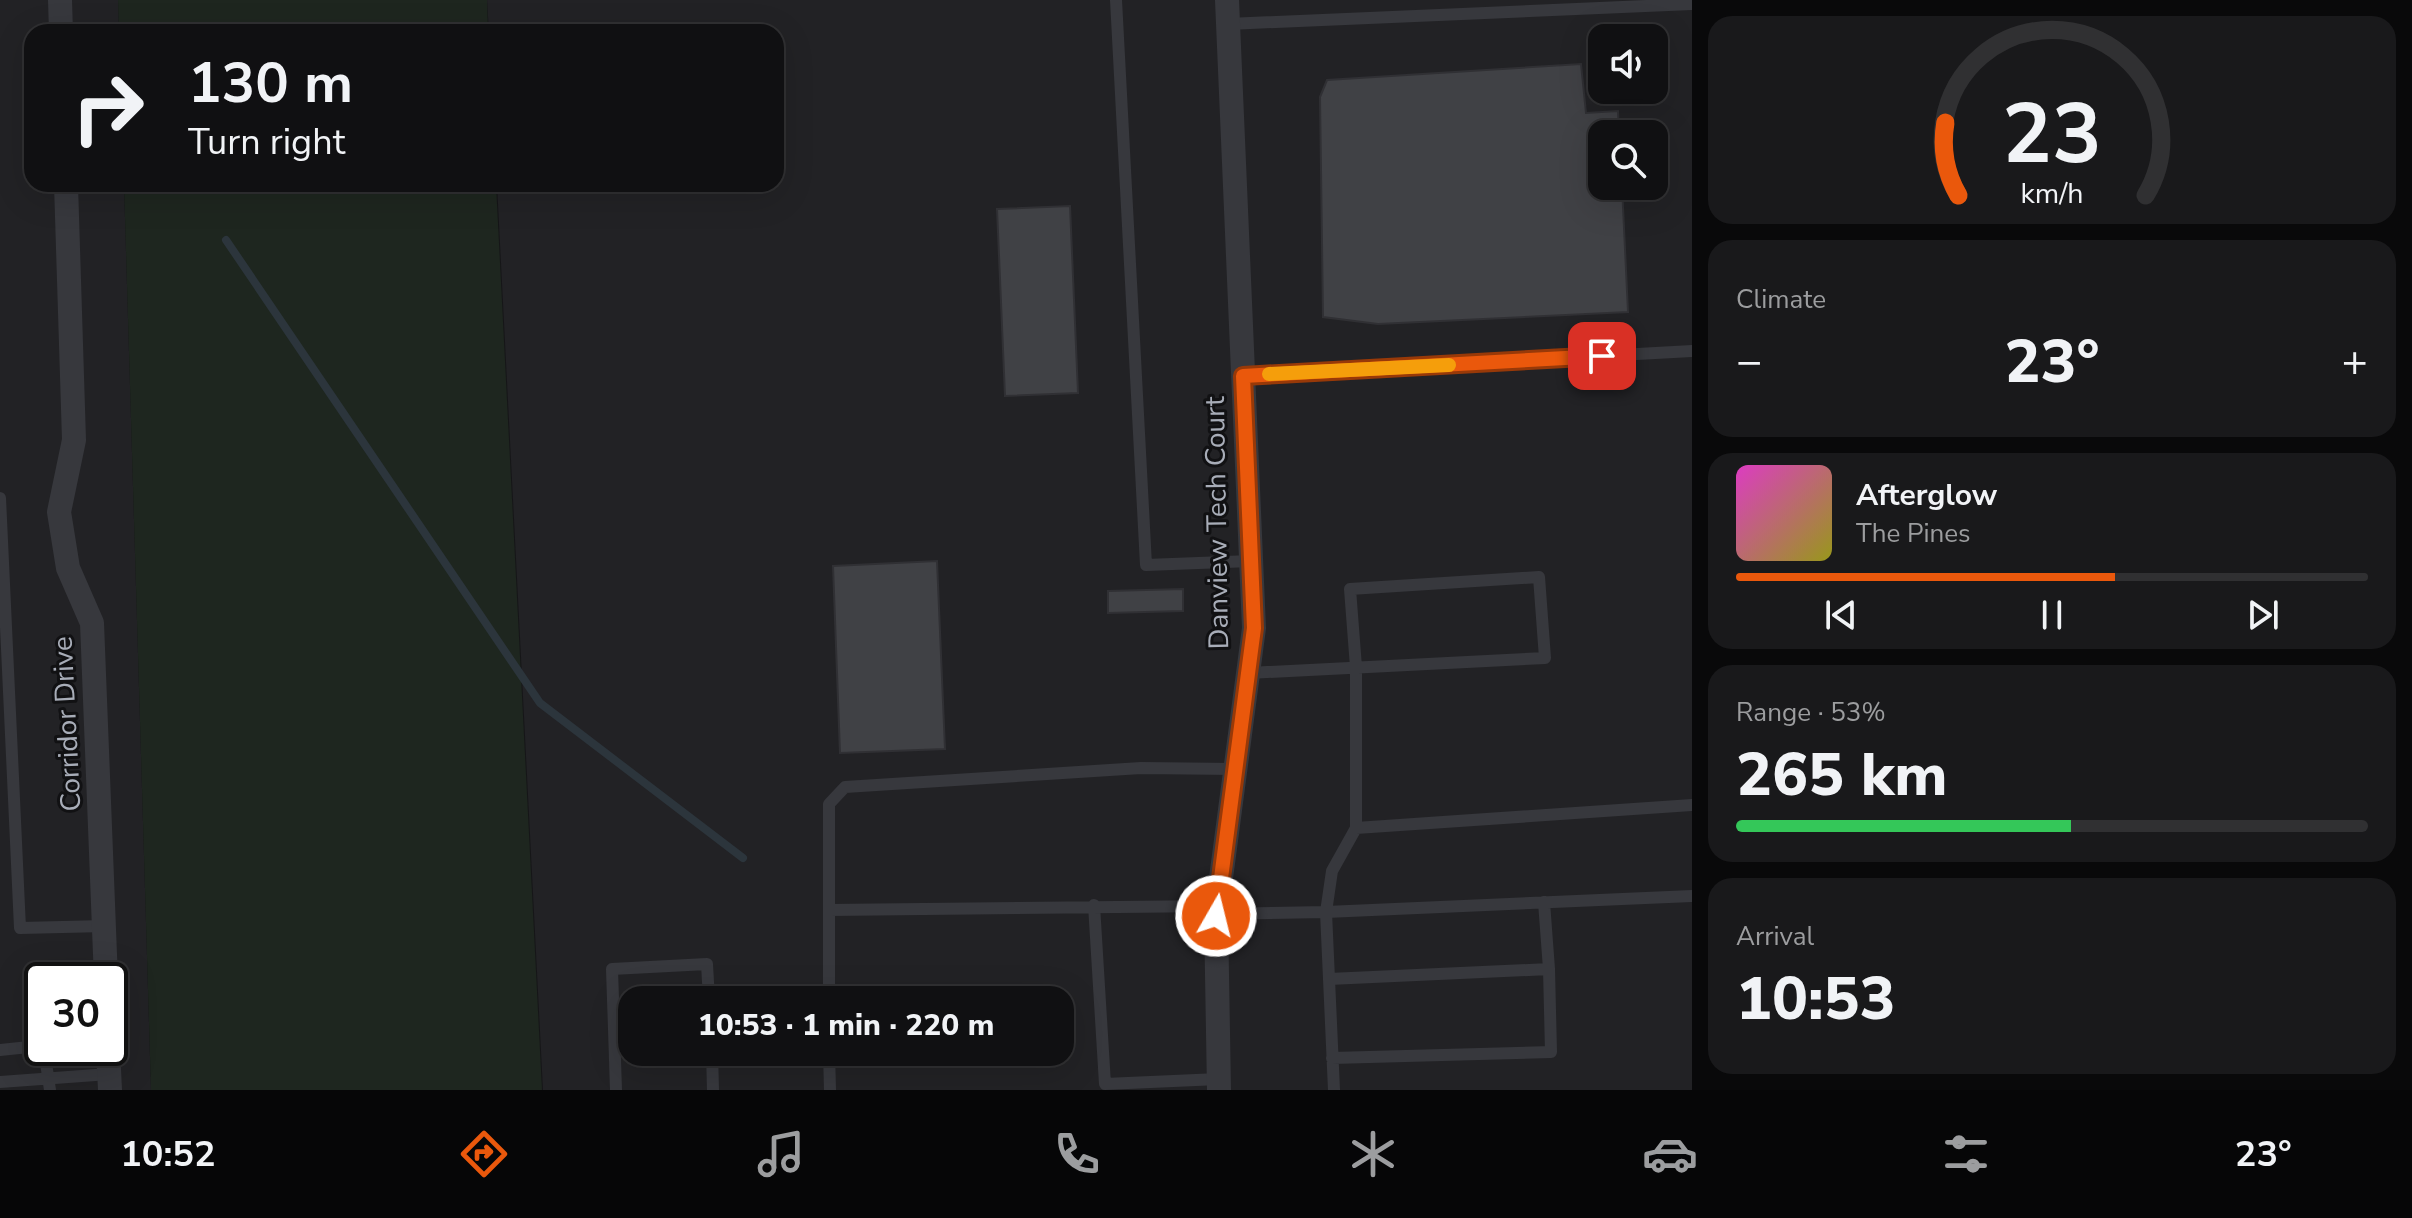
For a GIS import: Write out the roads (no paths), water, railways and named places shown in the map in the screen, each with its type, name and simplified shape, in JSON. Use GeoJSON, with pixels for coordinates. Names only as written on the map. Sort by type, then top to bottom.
{"type":"FeatureCollection","features":[{"type":"Feature","properties":{"kind":"street"},"geometry":{"type":"LineString","coordinates":[[60,0],[61,24]]}},
{"type":"Feature","properties":{"kind":"street","name":"Danview Tech Court"},"geometry":{"type":"LineString","coordinates":[[1219,1084],[1217,910],[1254,628],[1228,12]]}},
{"type":"Feature","properties":{"kind":"street","name":"Corridor Drive"},"geometry":{"type":"LineString","coordinates":[[66,192],[74,440],[59,512],[68,568],[92,623],[106,962]]}},
{"type":"Feature","properties":{"kind":"lane"},"geometry":{"type":"LineString","coordinates":[[1116,0],[1146,565],[1251,561]]}},
{"type":"Feature","properties":{"kind":"lane"},"geometry":{"type":"LineString","coordinates":[[1228,12],[1692,4]]}},
{"type":"Feature","properties":{"kind":"lane"},"geometry":{"type":"LineString","coordinates":[[1243,376],[1692,351]]}},
{"type":"Feature","properties":{"kind":"lane"},"geometry":{"type":"LineString","coordinates":[[0,498],[5,717],[20,928],[105,926]]}},
{"type":"Feature","properties":{"kind":"lane"},"geometry":{"type":"LineString","coordinates":[[1248,673],[1356,667],[1545,658],[1539,577],[1350,589],[1356,667],[1356,828],[1332,871],[1326,912],[1334,1090]]}},
{"type":"Feature","properties":{"kind":"lane"},"geometry":{"type":"LineString","coordinates":[[829,986],[829,804],[845,787],[1141,768],[1235,769]]}},
{"type":"Feature","properties":{"kind":"lane"},"geometry":{"type":"LineString","coordinates":[[1356,828],[1692,805]]}},
{"type":"Feature","properties":{"kind":"lane"},"geometry":{"type":"LineString","coordinates":[[829,910],[1094,905],[1326,912],[1692,896]]}},
{"type":"Feature","properties":{"kind":"lane"},"geometry":{"type":"LineString","coordinates":[[1332,1058],[1551,1052],[1544,902]]}},
{"type":"Feature","properties":{"kind":"lane"},"geometry":{"type":"LineString","coordinates":[[1094,905],[1105,1084],[1219,1084]]}},
{"type":"Feature","properties":{"kind":"lane"},"geometry":{"type":"LineString","coordinates":[[616,1090],[612,969],[707,964],[708,986]]}},
{"type":"Feature","properties":{"kind":"lane"},"geometry":{"type":"LineString","coordinates":[[1329,979],[1549,969]]}},
{"type":"Feature","properties":{"kind":"lane"},"geometry":{"type":"LineString","coordinates":[[0,1050],[29,1047],[45,1056],[50,1083]]}},
{"type":"Feature","properties":{"kind":"lane"},"geometry":{"type":"LineString","coordinates":[[712,1066],[713,1090]]}},
{"type":"Feature","properties":{"kind":"lane"},"geometry":{"type":"LineString","coordinates":[[829,1066],[830,1090]]}},
{"type":"Feature","properties":{"kind":"lane"},"geometry":{"type":"LineString","coordinates":[[0,1082],[110,1082]]}},
{"type":"Feature","properties":{"kind":"waterway"},"geometry":{"type":"LineString","coordinates":[[226,240],[540,703],[743,858]]}}]}
